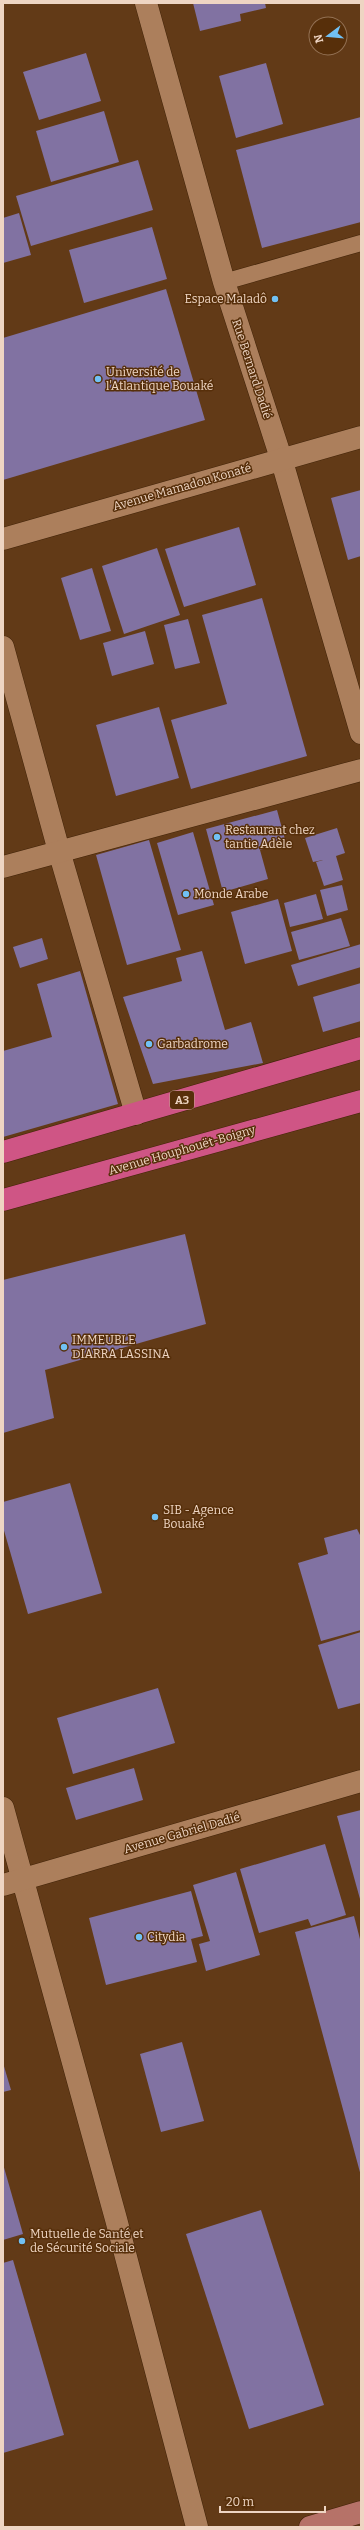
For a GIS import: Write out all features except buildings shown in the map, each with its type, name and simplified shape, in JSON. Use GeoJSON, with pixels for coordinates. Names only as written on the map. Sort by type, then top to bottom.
{"type":"FeatureCollection","features":[{"type":"Feature","properties":{"kind":"highway","name":"A3"},"geometry":{"type":"LineString","coordinates":[[3,1152],[361,1048]]}},
{"type":"Feature","properties":{"kind":"highway","name":"Avenue Houphouët-Boigny"},"geometry":{"type":"LineString","coordinates":[[3,1200],[361,1100]]}},
{"type":"Feature","properties":{"kind":"street","name":"Rue Bernard Dadié"},"geometry":{"type":"LineString","coordinates":[[146,3],[224,282],[281,458],[361,733]]}},
{"type":"Feature","properties":{"kind":"street","name":"Avenue Mamadou Konaté"},"geometry":{"type":"LineString","coordinates":[[3,539],[361,436]]}},
{"type":"Feature","properties":{"kind":"street"},"geometry":{"type":"LineString","coordinates":[[3,647],[59,851],[136,1114]]}},
{"type":"Feature","properties":{"kind":"street"},"geometry":{"type":"LineString","coordinates":[[3,867],[361,770]]}},
{"type":"Feature","properties":{"kind":"street","name":"Avenue Gabriel Dadié"},"geometry":{"type":"LineString","coordinates":[[12,1882],[361,1781]]}},
{"type":"Feature","properties":{"kind":"street"},"geometry":{"type":"LineString","coordinates":[[3,1808],[12,1882],[116,2219],[197,2527]]}},
{"type":"Feature","properties":{"kind":"street"},"geometry":{"type":"LineString","coordinates":[[310,2527],[361,2512]]}},
{"type":"Feature","properties":{"kind":"lane"},"geometry":{"type":"LineString","coordinates":[[224,282],[361,244]]}},
{"type":"Feature","properties":{"kind":"place","name":"Espace Maladô"},"geometry":{"type":"Point","coordinates":[275,299]}},
{"type":"Feature","properties":{"kind":"place","name":"Université de l'Atlantique Bouaké"},"geometry":{"type":"Point","coordinates":[98,379]}},
{"type":"Feature","properties":{"kind":"place","name":"Restaurant chez tantie Adèle"},"geometry":{"type":"Point","coordinates":[217,837]}},
{"type":"Feature","properties":{"kind":"place","name":"Monde Arabe"},"geometry":{"type":"Point","coordinates":[186,894]}},
{"type":"Feature","properties":{"kind":"place","name":"Garbadrome"},"geometry":{"type":"Point","coordinates":[149,1044]}},
{"type":"Feature","properties":{"kind":"place","name":"IMMEUBLE DIARRA LASSINA"},"geometry":{"type":"Point","coordinates":[64,1347]}},
{"type":"Feature","properties":{"kind":"place","name":"SIB - Agence Bouaké"},"geometry":{"type":"Point","coordinates":[155,1517]}},
{"type":"Feature","properties":{"kind":"place","name":"Citydia"},"geometry":{"type":"Point","coordinates":[139,1937]}},
{"type":"Feature","properties":{"kind":"place","name":"Mutuelle de Santé et de Sécurité Sociale"},"geometry":{"type":"Point","coordinates":[22,2241]}}]}
